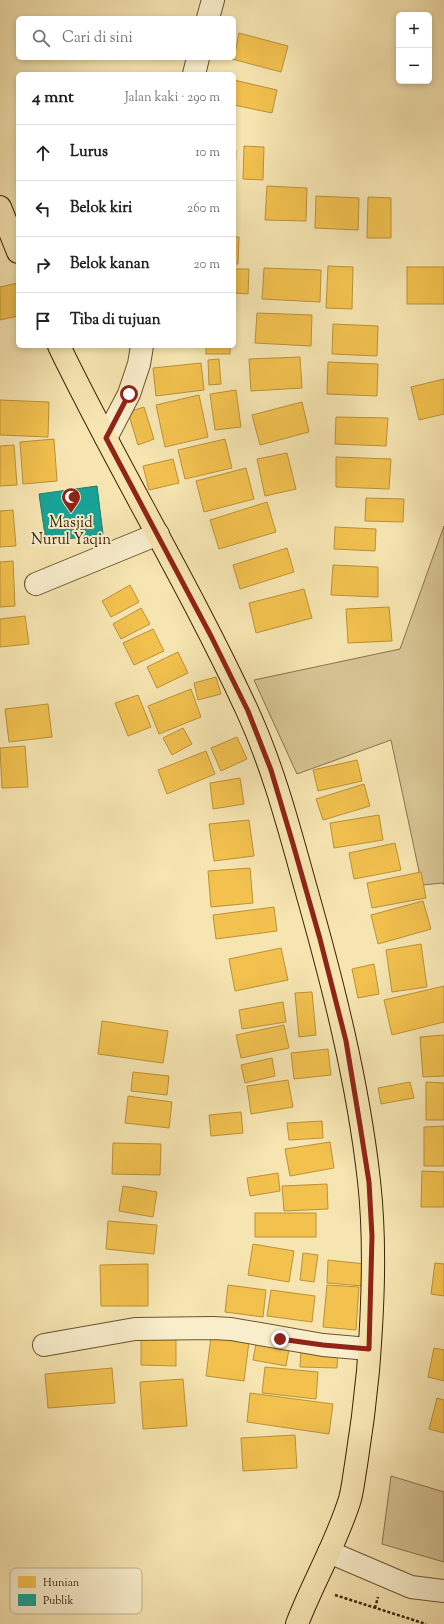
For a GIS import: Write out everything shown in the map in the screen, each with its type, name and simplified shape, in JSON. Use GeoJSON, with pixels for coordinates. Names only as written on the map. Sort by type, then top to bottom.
{"type":"FeatureCollection","features":[{"type":"Feature","properties":{"kind":"main road"},"geometry":{"type":"LineString","coordinates":[[0,207],[16,247]]}},
{"type":"Feature","properties":{"kind":"main road"},"geometry":{"type":"LineString","coordinates":[[60,348],[211,636],[248,711],[271,770],[320,939],[346,1041],[369,1182],[372,1236],[369,1349],[362,1430],[350,1496],[329,1552],[297,1624]]}},
{"type":"Feature","properties":{"kind":"street"},"geometry":{"type":"LineString","coordinates":[[209,16],[213,0]]}},
{"type":"Feature","properties":{"kind":"street"},"geometry":{"type":"LineString","coordinates":[[194,72],[198,60]]}},
{"type":"Feature","properties":{"kind":"street"},"geometry":{"type":"LineString","coordinates":[[106,438],[129,394],[139,364],[142,348]]}},
{"type":"Feature","properties":{"kind":"street"},"geometry":{"type":"LineString","coordinates":[[36,584],[158,534]]}},
{"type":"Feature","properties":{"kind":"street"},"geometry":{"type":"LineString","coordinates":[[44,1345],[135,1329],[213,1328],[232,1329],[323,1345],[369,1349]]}},
{"type":"Feature","properties":{"kind":"street"},"geometry":{"type":"LineString","coordinates":[[329,1552],[411,1587],[444,1591]]}},
{"type":"Feature","properties":{"kind":"path"},"geometry":{"type":"LineString","coordinates":[[313,1587],[426,1624]]}},
{"type":"Feature","properties":{"kind":"shaded area"},"geometry":{"type":"Polygon","coordinates":[[[444,526],[444,885],[443,883],[422,885],[391,740],[297,774],[254,680],[400,649],[444,526]]]}},
{"type":"Feature","properties":{"kind":"shaded area"},"geometry":{"type":"Polygon","coordinates":[[[391,1476],[444,1492],[444,1562],[382,1544],[391,1476]]]}},
{"type":"Feature","properties":{"kind":"building: Hunian"},"geometry":{"type":"Polygon","coordinates":[[[239,33],[288,46],[281,72],[236,60],[239,33]]]}},
{"type":"Feature","properties":{"kind":"building: Hunian"},"geometry":{"type":"Polygon","coordinates":[[[236,80],[277,90],[272,113],[236,105],[236,80]]]}},
{"type":"Feature","properties":{"kind":"building: Hunian"},"geometry":{"type":"Polygon","coordinates":[[[244,146],[264,147],[263,180],[243,179],[244,146]]]}},
{"type":"Feature","properties":{"kind":"building: Hunian"},"geometry":{"type":"Polygon","coordinates":[[[267,186],[307,188],[306,221],[265,220],[267,186]]]}},
{"type":"Feature","properties":{"kind":"building: Hunian"},"geometry":{"type":"Polygon","coordinates":[[[316,196],[359,198],[358,230],[315,228],[316,196]]]}},
{"type":"Feature","properties":{"kind":"building: Hunian"},"geometry":{"type":"Polygon","coordinates":[[[368,197],[391,198],[391,238],[367,238],[368,197]]]}},
{"type":"Feature","properties":{"kind":"building: Hunian"},"geometry":{"type":"Polygon","coordinates":[[[236,237],[239,237],[238,264],[236,264],[236,237]]]}},
{"type":"Feature","properties":{"kind":"building: Hunian"},"geometry":{"type":"Polygon","coordinates":[[[328,266],[353,267],[352,309],[326,308],[328,266]]]}},
{"type":"Feature","properties":{"kind":"building: Hunian"},"geometry":{"type":"Polygon","coordinates":[[[407,267],[444,267],[444,304],[407,304],[407,267]]]}},
{"type":"Feature","properties":{"kind":"building: Hunian"},"geometry":{"type":"Polygon","coordinates":[[[264,268],[321,270],[320,302],[262,299],[264,268]]]}},
{"type":"Feature","properties":{"kind":"building: Hunian"},"geometry":{"type":"Polygon","coordinates":[[[236,269],[249,269],[248,294],[236,293],[236,269]]]}},
{"type":"Feature","properties":{"kind":"building: Hunian"},"geometry":{"type":"Polygon","coordinates":[[[16,283],[16,316],[0,320],[0,287],[16,283]]]}},
{"type":"Feature","properties":{"kind":"building: Hunian"},"geometry":{"type":"Polygon","coordinates":[[[257,313],[312,315],[311,346],[255,343],[257,313]]]}},
{"type":"Feature","properties":{"kind":"building: Hunian"},"geometry":{"type":"Polygon","coordinates":[[[333,324],[378,326],[377,356],[332,354],[333,324]]]}},
{"type":"Feature","properties":{"kind":"building: Hunian"},"geometry":{"type":"Polygon","coordinates":[[[206,348],[230,348],[230,354],[206,354],[206,348]]]}},
{"type":"Feature","properties":{"kind":"building: Hunian"},"geometry":{"type":"Polygon","coordinates":[[[300,357],[302,388],[251,391],[249,359],[300,357]]]}},
{"type":"Feature","properties":{"kind":"building: Hunian"},"geometry":{"type":"Polygon","coordinates":[[[219,359],[221,384],[209,385],[208,360],[219,359]]]}},
{"type":"Feature","properties":{"kind":"building: Hunian"},"geometry":{"type":"Polygon","coordinates":[[[328,362],[378,364],[377,396],[327,394],[328,362]]]}},
{"type":"Feature","properties":{"kind":"building: Hunian"},"geometry":{"type":"Polygon","coordinates":[[[201,363],[204,390],[156,396],[153,368],[201,363]]]}},
{"type":"Feature","properties":{"kind":"building: Hunian"},"geometry":{"type":"Polygon","coordinates":[[[444,379],[444,414],[419,420],[411,387],[444,379]]]}},
{"type":"Feature","properties":{"kind":"building: Hunian"},"geometry":{"type":"Polygon","coordinates":[[[236,390],[241,427],[215,430],[210,394],[236,390]]]}},
{"type":"Feature","properties":{"kind":"building: Hunian"},"geometry":{"type":"Polygon","coordinates":[[[199,395],[208,437],[165,447],[156,405],[199,395]]]}},
{"type":"Feature","properties":{"kind":"building: Hunian"},"geometry":{"type":"Polygon","coordinates":[[[0,400],[49,402],[48,437],[0,435],[0,400]]]}},
{"type":"Feature","properties":{"kind":"building: Hunian"},"geometry":{"type":"Polygon","coordinates":[[[302,402],[309,432],[260,445],[252,415],[302,402]]]}},
{"type":"Feature","properties":{"kind":"building: Hunian"},"geometry":{"type":"Polygon","coordinates":[[[144,407],[154,439],[138,445],[128,412],[144,407]]]}},
{"type":"Feature","properties":{"kind":"building: Hunian"},"geometry":{"type":"Polygon","coordinates":[[[336,417],[388,418],[386,446],[335,444],[336,417]]]}},
{"type":"Feature","properties":{"kind":"building: Hunian"},"geometry":{"type":"Polygon","coordinates":[[[54,439],[57,481],[23,484],[20,442],[54,439]]]}},
{"type":"Feature","properties":{"kind":"building: Hunian"},"geometry":{"type":"Polygon","coordinates":[[[225,439],[232,468],[185,479],[178,450],[225,439]]]}},
{"type":"Feature","properties":{"kind":"building: Hunian"},"geometry":{"type":"Polygon","coordinates":[[[14,445],[17,485],[0,486],[0,446],[14,445]]]}},
{"type":"Feature","properties":{"kind":"building: Hunian"},"geometry":{"type":"Polygon","coordinates":[[[287,453],[296,489],[265,496],[257,459],[287,453]]]}},
{"type":"Feature","properties":{"kind":"building: Hunian"},"geometry":{"type":"Polygon","coordinates":[[[336,457],[391,459],[389,489],[336,487],[336,457]]]}},
{"type":"Feature","properties":{"kind":"building: Hunian"},"geometry":{"type":"Polygon","coordinates":[[[173,459],[179,483],[149,490],[143,466],[173,459]]]}},
{"type":"Feature","properties":{"kind":"building: Hunian"},"geometry":{"type":"Polygon","coordinates":[[[246,468],[254,499],[204,512],[196,481],[246,468]]]}},
{"type":"Feature","properties":{"kind":"building: Hunian"},"geometry":{"type":"Polygon","coordinates":[[[366,498],[404,499],[403,522],[365,521],[366,498]]]}},
{"type":"Feature","properties":{"kind":"building: Hunian"},"geometry":{"type":"Polygon","coordinates":[[[267,502],[276,532],[219,549],[210,520],[267,502]]]}},
{"type":"Feature","properties":{"kind":"building: Hunian"},"geometry":{"type":"Polygon","coordinates":[[[13,510],[16,546],[0,547],[0,511],[13,510]]]}},
{"type":"Feature","properties":{"kind":"building: Hunian"},"geometry":{"type":"Polygon","coordinates":[[[335,527],[376,529],[375,551],[334,549],[335,527]]]}},
{"type":"Feature","properties":{"kind":"building: Hunian"},"geometry":{"type":"Polygon","coordinates":[[[287,548],[294,572],[240,589],[233,565],[287,548]]]}},
{"type":"Feature","properties":{"kind":"building: Hunian"},"geometry":{"type":"Polygon","coordinates":[[[13,561],[15,606],[0,607],[0,562],[13,561]]]}},
{"type":"Feature","properties":{"kind":"building: Hunian"},"geometry":{"type":"Polygon","coordinates":[[[333,565],[378,567],[378,597],[331,595],[333,565]]]}},
{"type":"Feature","properties":{"kind":"building: Hunian"},"geometry":{"type":"Polygon","coordinates":[[[130,585],[139,602],[111,617],[102,601],[130,585]]]}},
{"type":"Feature","properties":{"kind":"building: Hunian"},"geometry":{"type":"Polygon","coordinates":[[[304,589],[312,618],[256,633],[249,603],[304,589]]]}},
{"type":"Feature","properties":{"kind":"building: Hunian"},"geometry":{"type":"Polygon","coordinates":[[[389,607],[392,641],[348,643],[346,609],[389,607]]]}},
{"type":"Feature","properties":{"kind":"building: Hunian"},"geometry":{"type":"Polygon","coordinates":[[[141,608],[150,624],[121,639],[113,624],[141,608]]]}},
{"type":"Feature","properties":{"kind":"building: Hunian"},"geometry":{"type":"Polygon","coordinates":[[[25,616],[29,644],[0,647],[0,619],[25,616]]]}},
{"type":"Feature","properties":{"kind":"building: Hunian"},"geometry":{"type":"Polygon","coordinates":[[[153,629],[164,651],[134,665],[123,643],[153,629]]]}},
{"type":"Feature","properties":{"kind":"building: Hunian"},"geometry":{"type":"Polygon","coordinates":[[[178,652],[188,673],[157,688],[147,667],[178,652]]]}},
{"type":"Feature","properties":{"kind":"building: Hunian"},"geometry":{"type":"Polygon","coordinates":[[[216,677],[221,694],[198,700],[194,683],[216,677]]]}},
{"type":"Feature","properties":{"kind":"building: Hunian"},"geometry":{"type":"Polygon","coordinates":[[[191,689],[201,717],[159,734],[148,706],[191,689]]]}},
{"type":"Feature","properties":{"kind":"building: Hunian"},"geometry":{"type":"Polygon","coordinates":[[[138,695],[151,727],[128,736],[115,703],[138,695]]]}},
{"type":"Feature","properties":{"kind":"building: Hunian"},"geometry":{"type":"Polygon","coordinates":[[[48,704],[52,737],[9,742],[5,709],[48,704]]]}},
{"type":"Feature","properties":{"kind":"building: Hunian"},"geometry":{"type":"Polygon","coordinates":[[[183,728],[192,744],[172,755],[163,738],[183,728]]]}},
{"type":"Feature","properties":{"kind":"building: Hunian"},"geometry":{"type":"Polygon","coordinates":[[[237,737],[247,759],[221,771],[211,748],[237,737]]]}},
{"type":"Feature","properties":{"kind":"building: Hunian"},"geometry":{"type":"Polygon","coordinates":[[[25,746],[28,787],[2,788],[0,748],[25,746]]]}},
{"type":"Feature","properties":{"kind":"building: Hunian"},"geometry":{"type":"Polygon","coordinates":[[[206,751],[215,774],[167,794],[158,770],[206,751]]]}},
{"type":"Feature","properties":{"kind":"building: Hunian"},"geometry":{"type":"Polygon","coordinates":[[[357,760],[362,781],[318,791],[313,770],[357,760]]]}},
{"type":"Feature","properties":{"kind":"building: Hunian"},"geometry":{"type":"Polygon","coordinates":[[[240,778],[244,804],[213,809],[210,783],[240,778]]]}},
{"type":"Feature","properties":{"kind":"building: Hunian"},"geometry":{"type":"Polygon","coordinates":[[[364,784],[370,806],[323,820],[316,799],[364,784]]]}},
{"type":"Feature","properties":{"kind":"building: Hunian"},"geometry":{"type":"Polygon","coordinates":[[[379,815],[383,840],[334,848],[330,823],[379,815]]]}},
{"type":"Feature","properties":{"kind":"building: Hunian"},"geometry":{"type":"Polygon","coordinates":[[[249,820],[254,856],[214,861],[209,824],[249,820]]]}},
{"type":"Feature","properties":{"kind":"building: Hunian"},"geometry":{"type":"Polygon","coordinates":[[[395,843],[401,870],[354,879],[349,853],[395,843]]]}},
{"type":"Feature","properties":{"kind":"building: Hunian"},"geometry":{"type":"Polygon","coordinates":[[[250,868],[253,903],[211,907],[208,871],[250,868]]]}},
{"type":"Feature","properties":{"kind":"building: Hunian"},"geometry":{"type":"Polygon","coordinates":[[[421,872],[426,898],[372,908],[367,883],[421,872]]]}},
{"type":"Feature","properties":{"kind":"building: Hunian"},"geometry":{"type":"Polygon","coordinates":[[[423,901],[431,929],[378,944],[371,915],[423,901]]]}},
{"type":"Feature","properties":{"kind":"building: Hunian"},"geometry":{"type":"Polygon","coordinates":[[[274,907],[277,931],[216,939],[213,915],[274,907]]]}},
{"type":"Feature","properties":{"kind":"building: Hunian"},"geometry":{"type":"Polygon","coordinates":[[[421,944],[427,987],[392,992],[386,950],[421,944]]]}},
{"type":"Feature","properties":{"kind":"building: Hunian"},"geometry":{"type":"Polygon","coordinates":[[[281,948],[288,980],[235,991],[229,959],[281,948]]]}},
{"type":"Feature","properties":{"kind":"building: Hunian"},"geometry":{"type":"Polygon","coordinates":[[[374,964],[379,994],[358,998],[352,969],[374,964]]]}},
{"type":"Feature","properties":{"kind":"building: Hunian"},"geometry":{"type":"Polygon","coordinates":[[[444,986],[444,1022],[392,1035],[384,1000],[444,986]]]}},
{"type":"Feature","properties":{"kind":"building: Hunian"},"geometry":{"type":"Polygon","coordinates":[[[312,992],[316,1035],[299,1037],[295,993],[312,992]]]}},
{"type":"Feature","properties":{"kind":"building: Hunian"},"geometry":{"type":"Polygon","coordinates":[[[283,1002],[286,1022],[242,1029],[239,1010],[283,1002]]]}},
{"type":"Feature","properties":{"kind":"building: Hunian"},"geometry":{"type":"Polygon","coordinates":[[[102,1021],[168,1031],[163,1063],[98,1054],[102,1021]]]}},
{"type":"Feature","properties":{"kind":"building: Hunian"},"geometry":{"type":"Polygon","coordinates":[[[284,1025],[289,1048],[241,1058],[236,1035],[284,1025]]]}},
{"type":"Feature","properties":{"kind":"building: Hunian"},"geometry":{"type":"Polygon","coordinates":[[[444,1035],[444,1076],[423,1077],[420,1037],[444,1035]]]}},
{"type":"Feature","properties":{"kind":"building: Hunian"},"geometry":{"type":"Polygon","coordinates":[[[328,1049],[331,1075],[294,1079],[291,1053],[328,1049]]]}},
{"type":"Feature","properties":{"kind":"building: Hunian"},"geometry":{"type":"Polygon","coordinates":[[[272,1058],[275,1076],[245,1083],[241,1065],[272,1058]]]}},
{"type":"Feature","properties":{"kind":"building: Hunian"},"geometry":{"type":"Polygon","coordinates":[[[133,1072],[169,1076],[167,1095],[131,1091],[133,1072]]]}},
{"type":"Feature","properties":{"kind":"building: Hunian"},"geometry":{"type":"Polygon","coordinates":[[[288,1080],[293,1107],[251,1114],[247,1086],[288,1080]]]}},
{"type":"Feature","properties":{"kind":"building: Hunian"},"geometry":{"type":"Polygon","coordinates":[[[410,1082],[414,1098],[381,1104],[378,1088],[410,1082]]]}},
{"type":"Feature","properties":{"kind":"building: Hunian"},"geometry":{"type":"Polygon","coordinates":[[[426,1082],[444,1083],[444,1120],[426,1120],[426,1082]]]}},
{"type":"Feature","properties":{"kind":"building: Hunian"},"geometry":{"type":"Polygon","coordinates":[[[128,1096],[172,1102],[169,1128],[125,1123],[128,1096]]]}},
{"type":"Feature","properties":{"kind":"building: Hunian"},"geometry":{"type":"Polygon","coordinates":[[[241,1112],[243,1133],[211,1136],[209,1115],[241,1112]]]}},
{"type":"Feature","properties":{"kind":"building: Hunian"},"geometry":{"type":"Polygon","coordinates":[[[322,1121],[323,1138],[289,1140],[287,1123],[322,1121]]]}},
{"type":"Feature","properties":{"kind":"building: Hunian"},"geometry":{"type":"Polygon","coordinates":[[[444,1126],[444,1166],[424,1166],[424,1127],[444,1126]]]}},
{"type":"Feature","properties":{"kind":"building: Hunian"},"geometry":{"type":"Polygon","coordinates":[[[330,1142],[334,1168],[290,1176],[285,1149],[330,1142]]]}},
{"type":"Feature","properties":{"kind":"building: Hunian"},"geometry":{"type":"Polygon","coordinates":[[[113,1143],[161,1144],[160,1175],[112,1174],[113,1143]]]}},
{"type":"Feature","properties":{"kind":"building: Hunian"},"geometry":{"type":"Polygon","coordinates":[[[422,1171],[444,1172],[444,1207],[421,1207],[422,1171]]]}},
{"type":"Feature","properties":{"kind":"building: Hunian"},"geometry":{"type":"Polygon","coordinates":[[[278,1173],[280,1191],[250,1196],[247,1178],[278,1173]]]}},
{"type":"Feature","properties":{"kind":"building: Hunian"},"geometry":{"type":"Polygon","coordinates":[[[327,1184],[328,1209],[284,1211],[282,1186],[327,1184]]]}},
{"type":"Feature","properties":{"kind":"building: Hunian"},"geometry":{"type":"Polygon","coordinates":[[[123,1186],[157,1192],[153,1217],[119,1211],[123,1186]]]}},
{"type":"Feature","properties":{"kind":"building: Hunian"},"geometry":{"type":"Polygon","coordinates":[[[255,1213],[316,1213],[316,1237],[255,1237],[255,1213]]]}},
{"type":"Feature","properties":{"kind":"building: Hunian"},"geometry":{"type":"Polygon","coordinates":[[[108,1221],[157,1225],[154,1254],[106,1249],[108,1221]]]}},
{"type":"Feature","properties":{"kind":"building: Hunian"},"geometry":{"type":"Polygon","coordinates":[[[253,1244],[294,1251],[289,1282],[248,1275],[253,1244]]]}},
{"type":"Feature","properties":{"kind":"building: Hunian"},"geometry":{"type":"Polygon","coordinates":[[[303,1253],[318,1255],[314,1282],[300,1280],[303,1253]]]}},
{"type":"Feature","properties":{"kind":"building: Hunian"},"geometry":{"type":"Polygon","coordinates":[[[328,1260],[365,1264],[363,1286],[327,1283],[328,1260]]]}},
{"type":"Feature","properties":{"kind":"building: Hunian"},"geometry":{"type":"Polygon","coordinates":[[[435,1263],[444,1264],[444,1296],[431,1294],[435,1263]]]}},
{"type":"Feature","properties":{"kind":"building: Hunian"},"geometry":{"type":"Polygon","coordinates":[[[148,1264],[148,1306],[101,1306],[100,1265],[148,1264]]]}},
{"type":"Feature","properties":{"kind":"building: Hunian"},"geometry":{"type":"Polygon","coordinates":[[[228,1285],[266,1290],[263,1317],[225,1312],[228,1285]]]}},
{"type":"Feature","properties":{"kind":"building: Hunian"},"geometry":{"type":"Polygon","coordinates":[[[327,1285],[359,1287],[356,1330],[323,1327],[327,1285]]]}},
{"type":"Feature","properties":{"kind":"building: Hunian"},"geometry":{"type":"Polygon","coordinates":[[[271,1290],[315,1296],[312,1322],[267,1316],[271,1290]]]}},
{"type":"Feature","properties":{"kind":"building: Hunian"},"geometry":{"type":"Polygon","coordinates":[[[211,1337],[249,1342],[244,1381],[206,1376],[211,1337]]]}},
{"type":"Feature","properties":{"kind":"building: Hunian"},"geometry":{"type":"Polygon","coordinates":[[[141,1338],[176,1338],[176,1366],[141,1365],[141,1338]]]}},
{"type":"Feature","properties":{"kind":"building: Hunian"},"geometry":{"type":"Polygon","coordinates":[[[257,1338],[290,1344],[286,1366],[253,1360],[257,1338]]]}},
{"type":"Feature","properties":{"kind":"building: Hunian"},"geometry":{"type":"Polygon","coordinates":[[[434,1348],[444,1350],[444,1381],[428,1377],[434,1348]]]}},
{"type":"Feature","properties":{"kind":"building: Hunian"},"geometry":{"type":"Polygon","coordinates":[[[301,1349],[338,1350],[337,1368],[300,1367],[301,1349]]]}},
{"type":"Feature","properties":{"kind":"building: Hunian"},"geometry":{"type":"Polygon","coordinates":[[[265,1367],[318,1372],[316,1399],[262,1393],[265,1367]]]}},
{"type":"Feature","properties":{"kind":"building: Hunian"},"geometry":{"type":"Polygon","coordinates":[[[112,1368],[115,1403],[48,1408],[45,1374],[112,1368]]]}},
{"type":"Feature","properties":{"kind":"building: Hunian"},"geometry":{"type":"Polygon","coordinates":[[[183,1379],[187,1426],[143,1429],[140,1382],[183,1379]]]}},
{"type":"Feature","properties":{"kind":"building: Hunian"},"geometry":{"type":"Polygon","coordinates":[[[250,1393],[333,1404],[329,1434],[247,1422],[250,1393]]]}},
{"type":"Feature","properties":{"kind":"building: Hunian"},"geometry":{"type":"Polygon","coordinates":[[[437,1398],[444,1400],[444,1433],[429,1429],[437,1398]]]}},
{"type":"Feature","properties":{"kind":"building: Hunian"},"geometry":{"type":"Polygon","coordinates":[[[295,1435],[297,1468],[243,1471],[241,1438],[295,1435]]]}},
{"type":"Feature","properties":{"kind":"building: Publik","name":"Masjid Nurul Yaqin"},"geometry":{"type":"Polygon","coordinates":[[[97,486],[103,534],[46,542],[39,494],[97,486]]]}},
{"type":"Feature","properties":{"kind":"place","name":"Masjid Nurul Yaqin"},"geometry":{"type":"Point","coordinates":[71,514]}},
{"type":"Feature","properties":{"kind":"route"},"geometry":{"type":"LineString","coordinates":[[129,394],[106,438],[211,636],[248,711],[271,770],[320,939],[346,1041],[360,1125],[369,1182],[372,1236],[372,1296],[369,1349],[280,1339]]}}]}
